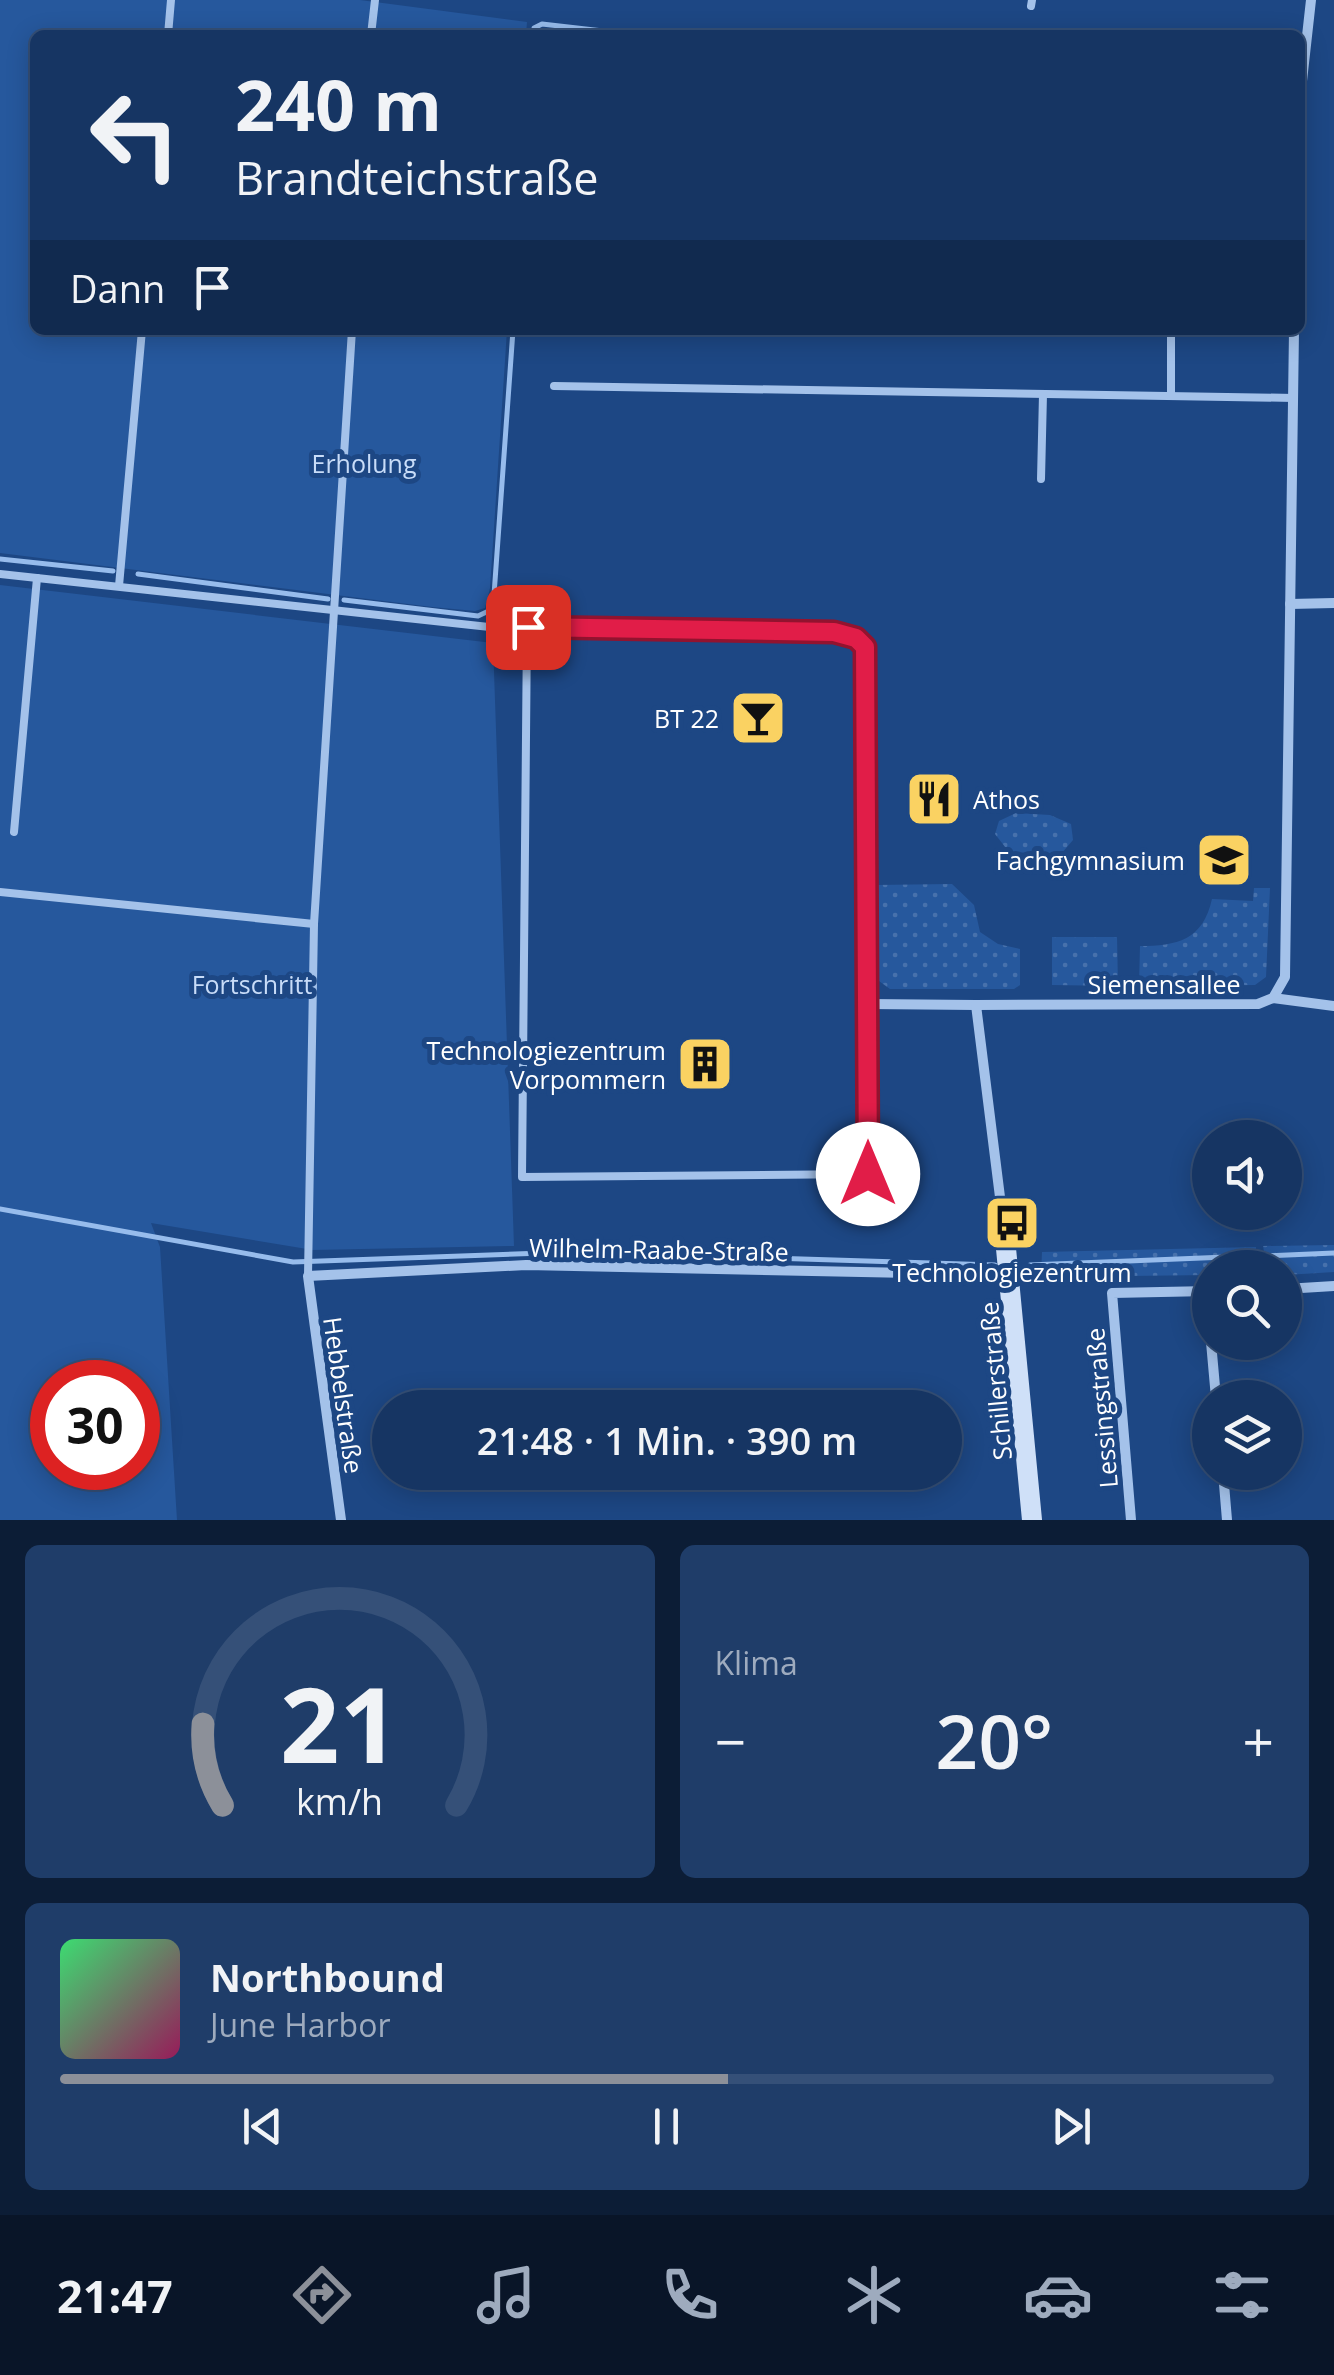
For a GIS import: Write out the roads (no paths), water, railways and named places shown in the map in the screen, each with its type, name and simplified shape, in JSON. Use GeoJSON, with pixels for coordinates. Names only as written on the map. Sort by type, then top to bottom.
{"type":"FeatureCollection","features":[{"type":"Feature","properties":{"kind":"street"},"geometry":{"type":"LineString","coordinates":[[1305,55],[1311,0]]}},
{"type":"Feature","properties":{"kind":"street","name":"Siemensallee"},"geometry":{"type":"LineString","coordinates":[[868,1004],[1258,1004],[1274,998],[1284,977],[1294,335]]}},
{"type":"Feature","properties":{"kind":"street"},"geometry":{"type":"LineString","coordinates":[[1290,604],[1334,604]]}},
{"type":"Feature","properties":{"kind":"street"},"geometry":{"type":"LineString","coordinates":[[528,627],[834,632],[856,638],[865,647],[868,1174]]}},
{"type":"Feature","properties":{"kind":"street"},"geometry":{"type":"LineString","coordinates":[[1274,998],[1334,1006]]}},
{"type":"Feature","properties":{"kind":"street"},"geometry":{"type":"LineString","coordinates":[[976,1005],[1005,1238]]}},
{"type":"Feature","properties":{"kind":"street","name":"Schillerstraße"},"geometry":{"type":"LineString","coordinates":[[1005,1238],[1032,1520]]}},
{"type":"Feature","properties":{"kind":"street","name":"Wilhelm-Raabe-Straße"},"geometry":{"type":"LineString","coordinates":[[308,1276],[526,1266],[1011,1275]]}},
{"type":"Feature","properties":{"kind":"street","name":"Hebbelstraße"},"geometry":{"type":"LineString","coordinates":[[308,1276],[340,1520]]}},
{"type":"Feature","properties":{"kind":"street"},"geometry":{"type":"LineString","coordinates":[[1302,1288],[1334,1286]]}},
{"type":"Feature","properties":{"kind":"street","name":"Lessingstraße"},"geometry":{"type":"LineString","coordinates":[[1131,1520],[1112,1294],[1192,1292]]}},
{"type":"Feature","properties":{"kind":"street"},"geometry":{"type":"LineString","coordinates":[[1224,1490],[1227,1520]]}},
{"type":"Feature","properties":{"kind":"lane"},"geometry":{"type":"LineString","coordinates":[[168,30],[170,0]]}},
{"type":"Feature","properties":{"kind":"lane"},"geometry":{"type":"LineString","coordinates":[[372,30],[375,0]]}},
{"type":"Feature","properties":{"kind":"lane"},"geometry":{"type":"LineString","coordinates":[[119,586],[142,335]]}},
{"type":"Feature","properties":{"kind":"lane"},"geometry":{"type":"LineString","coordinates":[[308,1276],[314,924],[352,335]]}},
{"type":"Feature","properties":{"kind":"lane"},"geometry":{"type":"LineString","coordinates":[[1171,396],[1172,335]]}},
{"type":"Feature","properties":{"kind":"lane"},"geometry":{"type":"LineString","coordinates":[[554,386],[1294,398]]}},
{"type":"Feature","properties":{"kind":"lane"},"geometry":{"type":"LineString","coordinates":[[1041,479],[1043,394]]}},
{"type":"Feature","properties":{"kind":"lane"},"geometry":{"type":"LineString","coordinates":[[0,574],[335,614],[517,630],[528,627],[522,1177],[868,1174]]}},
{"type":"Feature","properties":{"kind":"lane"},"geometry":{"type":"LineString","coordinates":[[14,832],[36,578]]}},
{"type":"Feature","properties":{"kind":"lane"},"geometry":{"type":"LineString","coordinates":[[0,892],[314,924]]}},
{"type":"Feature","properties":{"kind":"waterway"},"geometry":{"type":"LineString","coordinates":[[534,30],[542,24],[594,30]]}},
{"type":"Feature","properties":{"kind":"waterway"},"geometry":{"type":"LineString","coordinates":[[344,600],[478,616],[493,609],[513,335]]}},
{"type":"Feature","properties":{"kind":"waterway"},"geometry":{"type":"LineString","coordinates":[[0,559],[113,571]]}},
{"type":"Feature","properties":{"kind":"waterway"},"geometry":{"type":"LineString","coordinates":[[138,574],[328,599]]}},
{"type":"Feature","properties":{"kind":"waterway"},"geometry":{"type":"LineString","coordinates":[[0,1209],[293,1262],[572,1252],[995,1265]]}},
{"type":"Feature","properties":{"kind":"waterway"},"geometry":{"type":"LineString","coordinates":[[1302,1254],[1334,1253]]}},
{"type":"Feature","properties":{"kind":"waterway"},"geometry":{"type":"LineString","coordinates":[[1030,1265],[1192,1258]]}},
{"type":"Feature","properties":{"kind":"place","name":"BT 22"},"geometry":{"type":"Point","coordinates":[758,718]}},
{"type":"Feature","properties":{"kind":"place","name":"Athos"},"geometry":{"type":"Point","coordinates":[934,799]}},
{"type":"Feature","properties":{"kind":"place","name":"Fachgymnasium"},"geometry":{"type":"Point","coordinates":[1224,860]}},
{"type":"Feature","properties":{"kind":"place","name":"Technologiezentrum Vorpommern"},"geometry":{"type":"Point","coordinates":[705,1064]}},
{"type":"Feature","properties":{"kind":"place","name":"Technologiezentrum"},"geometry":{"type":"Point","coordinates":[1012,1223]}},
{"type":"Feature","properties":{"kind":"park label","name":"Erholung"},"geometry":{"type":"Point","coordinates":[364,463]}},
{"type":"Feature","properties":{"kind":"park label","name":"Fortschritt"},"geometry":{"type":"Point","coordinates":[252,984]}}]}
